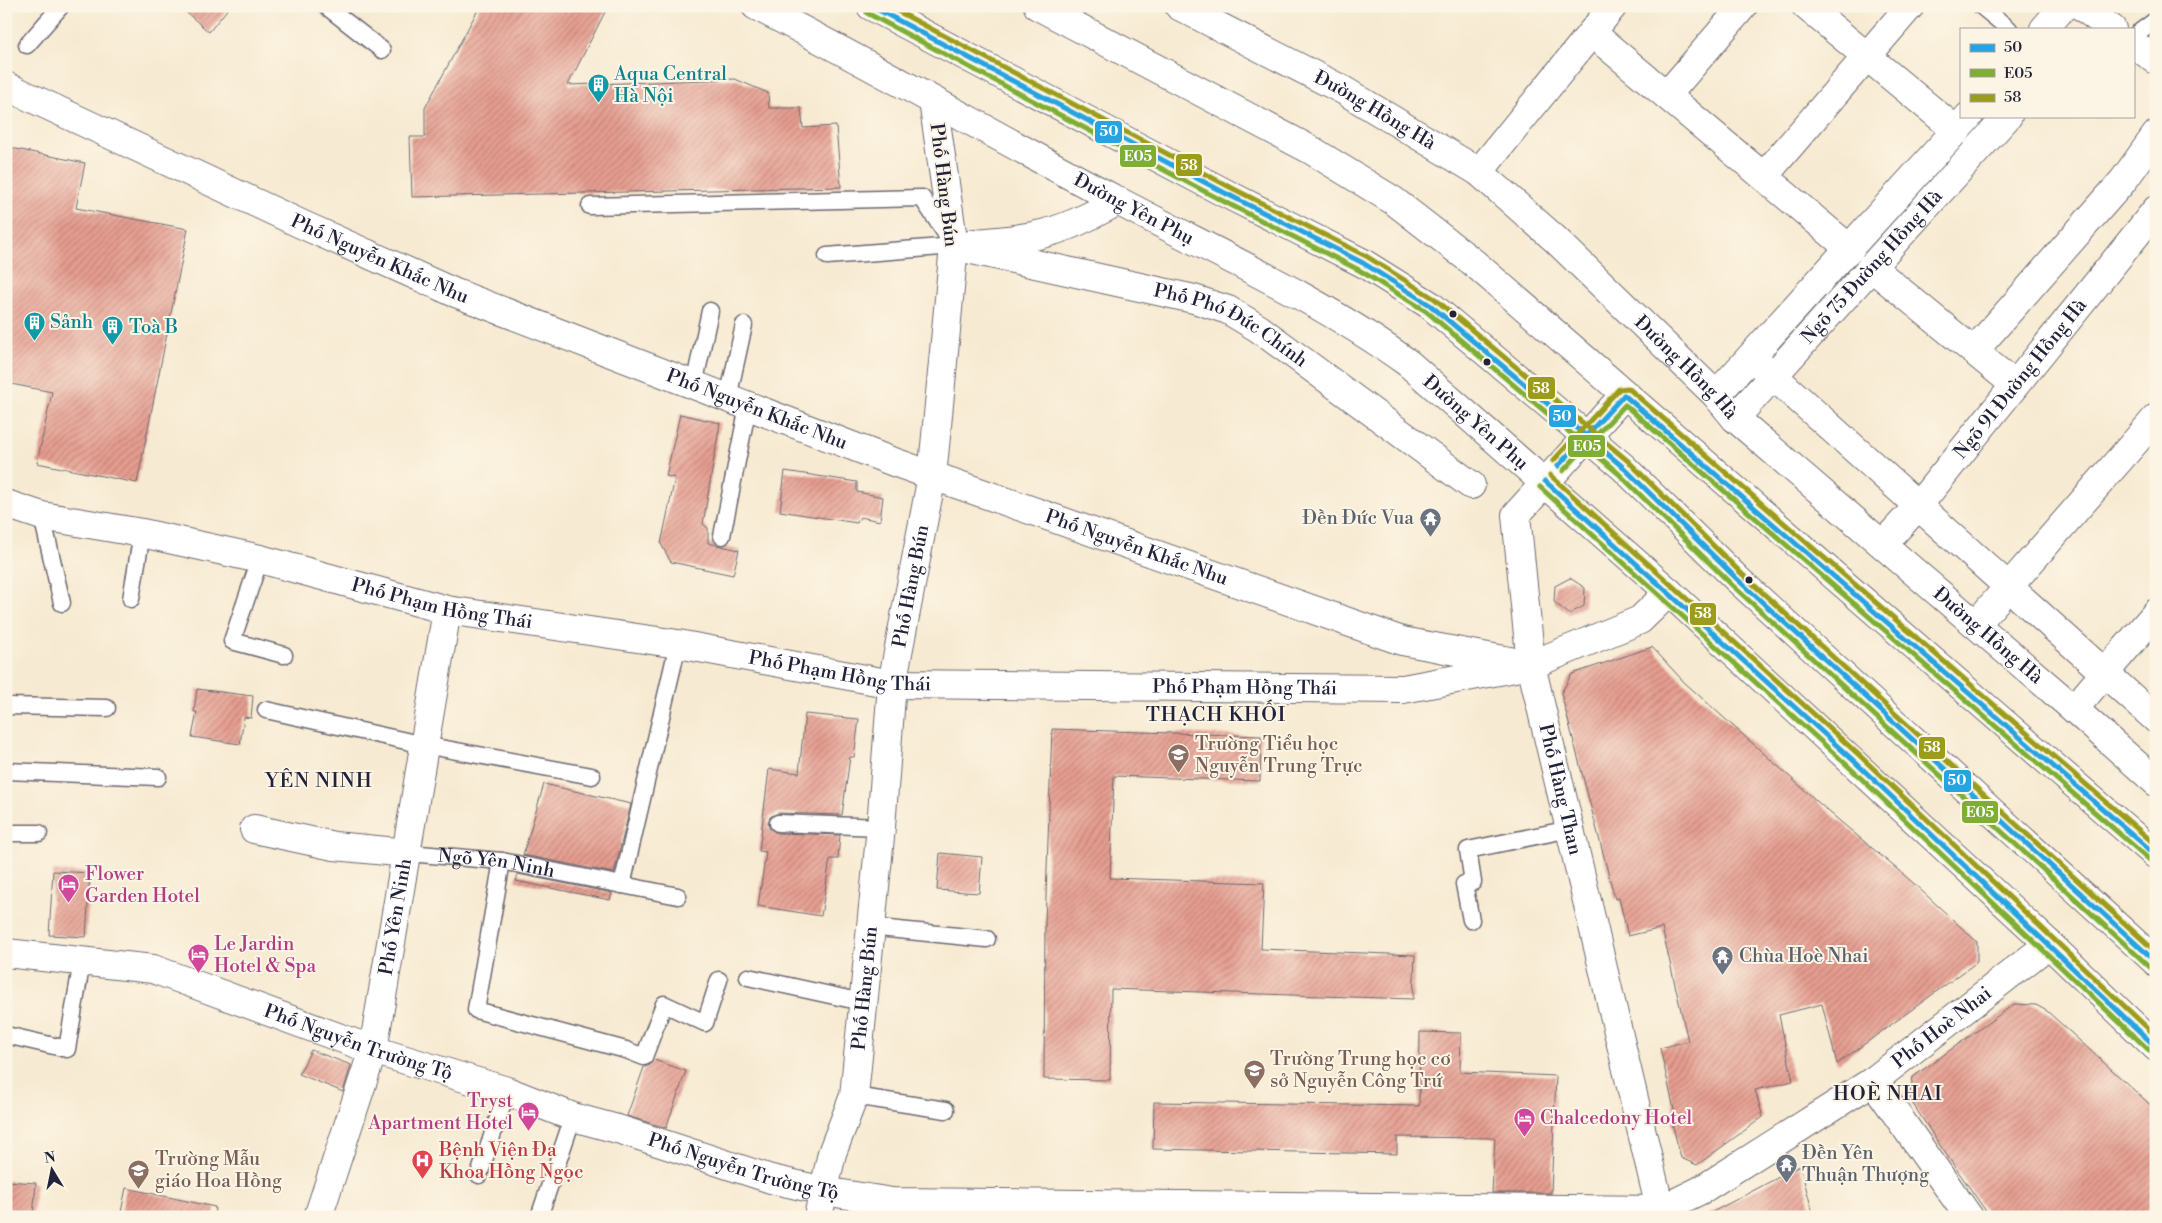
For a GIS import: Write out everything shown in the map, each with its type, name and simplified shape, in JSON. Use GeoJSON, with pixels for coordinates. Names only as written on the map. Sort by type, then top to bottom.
{"type":"FeatureCollection","features":[{"type":"Feature","properties":{"kind":"street","name":"Đường Yên Phụ"},"geometry":{"type":"LineString","coordinates":[[756,6],[1118,201],[1331,312],[1369,335],[1408,363],[1545,481],[1669,592],[2049,944],[2156,1047]]}},
{"type":"Feature","properties":{"kind":"street"},"geometry":{"type":"LineString","coordinates":[[872,6],[1362,263],[1430,305],[1623,467],[1758,599],[2156,962]]}},
{"type":"Feature","properties":{"kind":"street"},"geometry":{"type":"LineString","coordinates":[[1038,6],[1311,150],[1394,201],[1474,263],[2156,855]]}},
{"type":"Feature","properties":{"kind":"street","name":"Đường Hồng Hà"},"geometry":{"type":"LineString","coordinates":[[1179,6],[1342,90],[1479,172],[1555,239],[1716,395],[1735,418],[1976,624],[2156,782]]}},
{"type":"Feature","properties":{"kind":"street"},"geometry":{"type":"LineString","coordinates":[[1479,172],[1613,6]]}},
{"type":"Feature","properties":{"kind":"street"},"geometry":{"type":"LineString","coordinates":[[1667,95],[1743,6]]}},
{"type":"Feature","properties":{"kind":"street"},"geometry":{"type":"LineString","coordinates":[[1806,6],[1867,55],[1963,123]]}},
{"type":"Feature","properties":{"kind":"street"},"geometry":{"type":"LineString","coordinates":[[1764,176],[1910,6]]}},
{"type":"Feature","properties":{"kind":"street"},"geometry":{"type":"LineString","coordinates":[[2045,28],[2064,6]]}},
{"type":"Feature","properties":{"kind":"street"},"geometry":{"type":"LineString","coordinates":[[1592,33],[1850,249]]}},
{"type":"Feature","properties":{"kind":"street"},"geometry":{"type":"LineString","coordinates":[[2134,45],[2156,60]]}},
{"type":"Feature","properties":{"kind":"street","name":"Phố Nguyễn Khắc Nhu"},"geometry":{"type":"LineString","coordinates":[[6,86],[301,224],[453,292],[932,476],[1402,642],[1531,665]]}},
{"type":"Feature","properties":{"kind":"street","name":"Phố Hàng Bún"},"geometry":{"type":"LineString","coordinates":[[821,1204],[832,1153],[854,1096],[869,927],[881,827],[892,684],[932,476],[954,246],[933,101]]}},
{"type":"Feature","properties":{"kind":"street","name":"Ngõ 75 Đường Hồng Hà"},"geometry":{"type":"LineString","coordinates":[[1735,418],[2006,118]]}},
{"type":"Feature","properties":{"kind":"street","name":"Ngõ 75 Đường Hồng Hà"},"geometry":{"type":"LineString","coordinates":[[1716,395],[1963,123]]}},
{"type":"Feature","properties":{"kind":"street"},"geometry":{"type":"LineString","coordinates":[[1974,351],[2123,180],[2156,135]]}},
{"type":"Feature","properties":{"kind":"street"},"geometry":{"type":"LineString","coordinates":[[2123,180],[2156,210]]}},
{"type":"Feature","properties":{"kind":"street"},"geometry":{"type":"LineString","coordinates":[[954,246],[1033,236],[1080,222],[1118,201]]}},
{"type":"Feature","properties":{"kind":"street","name":"Ngõ 91 Đường Hồng Hà"},"geometry":{"type":"LineString","coordinates":[[1883,544],[1917,507],[2156,210]]}},
{"type":"Feature","properties":{"kind":"street","name":"Phố Phó Đức Chính"},"geometry":{"type":"LineString","coordinates":[[954,246],[1194,299],[1228,310],[1258,328],[1471,486]]}},
{"type":"Feature","properties":{"kind":"street"},"geometry":{"type":"LineString","coordinates":[[1871,268],[2015,385]]}},
{"type":"Feature","properties":{"kind":"street"},"geometry":{"type":"LineString","coordinates":[[1752,357],[2156,720]]}},
{"type":"Feature","properties":{"kind":"street","name":"Phố Hàng Than"},"geometry":{"type":"LineString","coordinates":[[1624,395],[1586,434],[1516,515],[1531,665],[1659,1214]]}},
{"type":"Feature","properties":{"kind":"street"},"geometry":{"type":"LineString","coordinates":[[1976,624],[2156,418]]}},
{"type":"Feature","properties":{"kind":"street","name":"Phố Phạm Hồng Thái"},"geometry":{"type":"LineString","coordinates":[[6,504],[42,516],[142,533],[260,559],[447,610],[678,644],[892,684],[1403,688],[1531,665],[1636,622],[1669,592]]}},
{"type":"Feature","properties":{"kind":"street","name":"Phố Yên Ninh"},"geometry":{"type":"LineString","coordinates":[[318,1217],[373,1050],[408,853],[447,610]]}},
{"type":"Feature","properties":{"kind":"street"},"geometry":{"type":"LineString","coordinates":[[2074,709],[2156,613]]}},
{"type":"Feature","properties":{"kind":"street"},"geometry":{"type":"LineString","coordinates":[[1402,642],[1410,653],[1415,674],[1403,688]]}},
{"type":"Feature","properties":{"kind":"street","name":"Ngõ Yên Ninh"},"geometry":{"type":"LineString","coordinates":[[254,828],[334,846],[408,853]]}},
{"type":"Feature","properties":{"kind":"street","name":"Phố Hoè Nhai"},"geometry":{"type":"LineString","coordinates":[[1659,1214],[1701,1190],[1873,1081],[2049,944]]}},
{"type":"Feature","properties":{"kind":"street","name":"Phố Nguyễn Trường Tộ"},"geometry":{"type":"LineString","coordinates":[[6,953],[153,969],[373,1050],[507,1091],[573,1117],[620,1130],[771,1179],[821,1204],[892,1202],[1195,1210],[1659,1214]]}},
{"type":"Feature","properties":{"kind":"street"},"geometry":{"type":"LineString","coordinates":[[1873,1081],[1969,1217]]}},
{"type":"Feature","properties":{"kind":"lane"},"geometry":{"type":"LineString","coordinates":[[27,45],[61,6]]}},
{"type":"Feature","properties":{"kind":"lane"},"geometry":{"type":"LineString","coordinates":[[326,6],[382,50]]}},
{"type":"Feature","properties":{"kind":"lane"},"geometry":{"type":"LineString","coordinates":[[1981,6],[2008,28]]}},
{"type":"Feature","properties":{"kind":"lane"},"geometry":{"type":"LineString","coordinates":[[2134,36],[2156,20]]}},
{"type":"Feature","properties":{"kind":"lane"},"geometry":{"type":"LineString","coordinates":[[590,206],[922,198],[954,246],[827,256]]}},
{"type":"Feature","properties":{"kind":"lane"},"geometry":{"type":"LineString","coordinates":[[694,385],[710,311]]}},
{"type":"Feature","properties":{"kind":"lane"},"geometry":{"type":"LineString","coordinates":[[722,536],[738,402],[744,325]]}},
{"type":"Feature","properties":{"kind":"lane"},"geometry":{"type":"LineString","coordinates":[[42,516],[62,603]]}},
{"type":"Feature","properties":{"kind":"lane"},"geometry":{"type":"LineString","coordinates":[[131,599],[142,533]]}},
{"type":"Feature","properties":{"kind":"lane"},"geometry":{"type":"LineString","coordinates":[[260,559],[232,641],[284,655]]}},
{"type":"Feature","properties":{"kind":"lane"},"geometry":{"type":"LineString","coordinates":[[622,885],[678,644]]}},
{"type":"Feature","properties":{"kind":"lane"},"geometry":{"type":"LineString","coordinates":[[6,706],[107,708]]}},
{"type":"Feature","properties":{"kind":"lane"},"geometry":{"type":"LineString","coordinates":[[266,710],[424,745],[592,776]]}},
{"type":"Feature","properties":{"kind":"lane"},"geometry":{"type":"LineString","coordinates":[[6,771],[158,777]]}},
{"type":"Feature","properties":{"kind":"lane"},"geometry":{"type":"LineString","coordinates":[[778,823],[881,827]]}},
{"type":"Feature","properties":{"kind":"lane"},"geometry":{"type":"LineString","coordinates":[[1471,920],[1464,884],[1473,882],[1468,850],[1570,829]]}},
{"type":"Feature","properties":{"kind":"lane"},"geometry":{"type":"LineString","coordinates":[[6,833],[39,833]]}},
{"type":"Feature","properties":{"kind":"lane","name":"Ngõ Yên Ninh"},"geometry":{"type":"LineString","coordinates":[[408,853],[502,861],[678,896]]}},
{"type":"Feature","properties":{"kind":"lane"},"geometry":{"type":"LineString","coordinates":[[502,861],[476,1010],[626,1050],[644,1057],[664,1004],[705,1023],[720,980]]}},
{"type":"Feature","properties":{"kind":"lane"},"geometry":{"type":"LineString","coordinates":[[869,927],[987,939]]}},
{"type":"Feature","properties":{"kind":"lane"},"geometry":{"type":"LineString","coordinates":[[6,1035],[67,1049],[82,961]]}},
{"type":"Feature","properties":{"kind":"lane"},"geometry":{"type":"LineString","coordinates":[[748,977],[862,1002]]}},
{"type":"Feature","properties":{"kind":"lane"},"geometry":{"type":"LineString","coordinates":[[479,1175],[507,1091]]}},
{"type":"Feature","properties":{"kind":"lane"},"geometry":{"type":"LineString","coordinates":[[854,1096],[946,1110]]}},
{"type":"Feature","properties":{"kind":"lane"},"geometry":{"type":"LineString","coordinates":[[539,1217],[573,1117]]}},
{"type":"Feature","properties":{"kind":"building"},"geometry":{"type":"Polygon","coordinates":[[[179,6],[230,6],[209,32],[179,6]]]}},
{"type":"Feature","properties":{"kind":"building","name":"Aqua Central Hà Nội"},"geometry":{"type":"Polygon","coordinates":[[[480,6],[608,6],[568,85],[735,79],[768,93],[769,108],[801,108],[803,128],[836,126],[841,187],[412,197],[410,137],[425,137],[425,108],[480,6]]]}},
{"type":"Feature","properties":{"kind":"building"},"geometry":{"type":"Polygon","coordinates":[[[6,147],[85,163],[76,208],[188,229],[137,483],[37,463],[52,392],[6,383],[6,147]]]}},
{"type":"Feature","properties":{"kind":"building"},"geometry":{"type":"Polygon","coordinates":[[[680,414],[720,423],[703,524],[708,528],[708,543],[739,550],[733,575],[671,562],[661,544],[675,478],[666,476],[680,414]]]}},
{"type":"Feature","properties":{"kind":"building"},"geometry":{"type":"Polygon","coordinates":[[[785,471],[857,482],[857,492],[883,497],[880,521],[860,517],[857,523],[780,511],[785,471]]]}},
{"type":"Feature","properties":{"kind":"building"},"geometry":{"type":"Polygon","coordinates":[[[1570,578],[1585,588],[1584,606],[1569,614],[1554,602],[1555,586],[1570,578]]]}},
{"type":"Feature","properties":{"kind":"building"},"geometry":{"type":"Polygon","coordinates":[[[1652,647],[1684,682],[1828,811],[1911,881],[1977,942],[1977,962],[1837,1064],[1822,1004],[1779,1015],[1793,1081],[1755,1090],[1763,1117],[1697,1165],[1681,1158],[1670,1115],[1675,1114],[1660,1048],[1688,1041],[1662,928],[1628,936],[1619,898],[1615,899],[1561,693],[1572,674],[1652,647]]]}},
{"type":"Feature","properties":{"kind":"building"},"geometry":{"type":"Polygon","coordinates":[[[197,689],[253,696],[251,718],[244,717],[240,744],[192,737],[197,712],[194,712],[197,689]]]}},
{"type":"Feature","properties":{"kind":"building"},"geometry":{"type":"Polygon","coordinates":[[[805,714],[859,719],[854,757],[850,757],[842,815],[778,813],[770,817],[768,822],[769,828],[777,833],[840,835],[838,859],[830,859],[821,916],[758,906],[766,852],[759,851],[769,769],[799,773],[805,714]]]}},
{"type":"Feature","properties":{"kind":"building"},"geometry":{"type":"Polygon","coordinates":[[[1052,729],[1261,736],[1260,781],[1114,776],[1110,878],[1264,883],[1261,949],[1415,955],[1413,999],[1111,989],[1110,1080],[1044,1079],[1045,924],[1052,729]]]}},
{"type":"Feature","properties":{"kind":"building"},"geometry":{"type":"Polygon","coordinates":[[[544,784],[631,804],[614,873],[523,855],[544,784]]]}},
{"type":"Feature","properties":{"kind":"building"},"geometry":{"type":"Polygon","coordinates":[[[940,853],[982,857],[979,893],[937,890],[940,853]]]}},
{"type":"Feature","properties":{"kind":"building","name":"Flower Garden Hotel"},"geometry":{"type":"Polygon","coordinates":[[[53,871],[90,873],[86,937],[49,935],[53,871]]]}},
{"type":"Feature","properties":{"kind":"building"},"geometry":{"type":"Polygon","coordinates":[[[518,874],[612,893],[610,900],[516,881],[518,874]]]}},
{"type":"Feature","properties":{"kind":"building"},"geometry":{"type":"Polygon","coordinates":[[[2014,1004],[2036,1005],[2047,1011],[2156,1110],[2156,1217],[1990,1217],[1939,1144],[1909,1098],[1913,1077],[2014,1004]]]}},
{"type":"Feature","properties":{"kind":"building"},"geometry":{"type":"Polygon","coordinates":[[[1420,1032],[1461,1033],[1460,1072],[1556,1076],[1551,1193],[1492,1193],[1495,1138],[1397,1137],[1397,1154],[1153,1149],[1154,1102],[1419,1106],[1420,1032]]]}},
{"type":"Feature","properties":{"kind":"building"},"geometry":{"type":"Polygon","coordinates":[[[311,1050],[351,1065],[343,1092],[299,1074],[311,1050]]]}},
{"type":"Feature","properties":{"kind":"building"},"geometry":{"type":"Polygon","coordinates":[[[654,1060],[686,1071],[666,1128],[627,1116],[644,1067],[650,1065],[654,1060]]]}},
{"type":"Feature","properties":{"kind":"building","name":"Đền Yên Thuận Thượng"},"geometry":{"type":"Polygon","coordinates":[[[1800,1166],[1814,1217],[1703,1217],[1800,1166]]]}},
{"type":"Feature","properties":{"kind":"building"},"geometry":{"type":"Polygon","coordinates":[[[6,1181],[36,1183],[33,1217],[6,1217],[6,1181]]]}},
{"type":"Feature","properties":{"kind":"building","name":"Trường Mẫu giáo Hoa Hồng"},"geometry":{"type":"Polygon","coordinates":[[[126,1188],[215,1207],[214,1217],[120,1217],[126,1188]]]}},
{"type":"Feature","properties":{"kind":"transit line","name":"50"},"geometry":{"type":"LineString","coordinates":[[871,6],[1223,192],[1363,263],[1430,305],[1623,467],[1737,579],[2156,962]]}},
{"type":"Feature","properties":{"kind":"transit line","name":"58"},"geometry":{"type":"LineString","coordinates":[[888,6],[1226,185],[1366,256],[1435,299],[1628,461],[1742,574],[2156,952]]}},
{"type":"Feature","properties":{"kind":"transit line","name":"E05"},"geometry":{"type":"LineString","coordinates":[[867,13],[1219,199],[1359,270],[1426,311],[1618,473],[1732,585],[2151,968]]}},
{"type":"Feature","properties":{"kind":"transit line","name":"58"},"geometry":{"type":"LineString","coordinates":[[1553,461],[1619,389],[1628,388],[2156,845]]}},
{"type":"Feature","properties":{"kind":"transit line","name":"50"},"geometry":{"type":"LineString","coordinates":[[1558,466],[1624,395],[2156,855]]}},
{"type":"Feature","properties":{"kind":"transit line","name":"E05"},"geometry":{"type":"LineString","coordinates":[[1563,471],[1625,405],[2151,861]]}},
{"type":"Feature","properties":{"kind":"transit line","name":"58"},"geometry":{"type":"LineString","coordinates":[[1550,475],[1859,755],[2156,1036]]}},
{"type":"Feature","properties":{"kind":"transit line","name":"50"},"geometry":{"type":"LineString","coordinates":[[1545,481],[1854,761],[2156,1047]]}},
{"type":"Feature","properties":{"kind":"transit line","name":"E05"},"geometry":{"type":"LineString","coordinates":[[1540,487],[1848,766],[2151,1052]]}},
{"type":"Feature","properties":{"kind":"place","name":"Aqua Central Hà Nội"},"geometry":{"type":"Point","coordinates":[598,104]}},
{"type":"Feature","properties":{"kind":"place","name":"Sảnh"},"geometry":{"type":"Point","coordinates":[34,341]}},
{"type":"Feature","properties":{"kind":"place","name":"Toà B"},"geometry":{"type":"Point","coordinates":[113,346]}},
{"type":"Feature","properties":{"kind":"place","name":"Đền Đức Vua"},"geometry":{"type":"Point","coordinates":[1430,537]}},
{"type":"Feature","properties":{"kind":"place","name":"Trường Tiểu học Nguyễn Trung Trực"},"geometry":{"type":"Point","coordinates":[1179,774]}},
{"type":"Feature","properties":{"kind":"place","name":"Flower Garden Hotel"},"geometry":{"type":"Point","coordinates":[69,904]}},
{"type":"Feature","properties":{"kind":"place","name":"Le Jardin Hotel & Spa"},"geometry":{"type":"Point","coordinates":[198,974]}},
{"type":"Feature","properties":{"kind":"place","name":"Chùa Hoè Nhai"},"geometry":{"type":"Point","coordinates":[1723,975]}},
{"type":"Feature","properties":{"kind":"place","name":"Trường Trung học cơ sở Nguyễn Công Trứ"},"geometry":{"type":"Point","coordinates":[1254,1089]}},
{"type":"Feature","properties":{"kind":"place","name":"Tryst Apartment Hotel"},"geometry":{"type":"Point","coordinates":[529,1131]}},
{"type":"Feature","properties":{"kind":"place","name":"Chalcedony Hotel"},"geometry":{"type":"Point","coordinates":[1524,1137]}},
{"type":"Feature","properties":{"kind":"place","name":"Bệnh Viện Đa Khoa Hồng Ngọc"},"geometry":{"type":"Point","coordinates":[423,1180]}},
{"type":"Feature","properties":{"kind":"place","name":"Đền Yên Thuận Thượng"},"geometry":{"type":"Point","coordinates":[1786,1183]}},
{"type":"Feature","properties":{"kind":"place","name":"Trường Mẫu giáo Hoa Hồng"},"geometry":{"type":"Point","coordinates":[139,1189]}},
{"type":"Feature","properties":{"kind":"district","name":"THẠCH KHỐI"},"geometry":{"type":"Point","coordinates":[1216,715]}},
{"type":"Feature","properties":{"kind":"district","name":"YÊN NINH"},"geometry":{"type":"Point","coordinates":[319,781]}},
{"type":"Feature","properties":{"kind":"district","name":"HOÈ NHAI"},"geometry":{"type":"Point","coordinates":[1888,1094]}}]}
